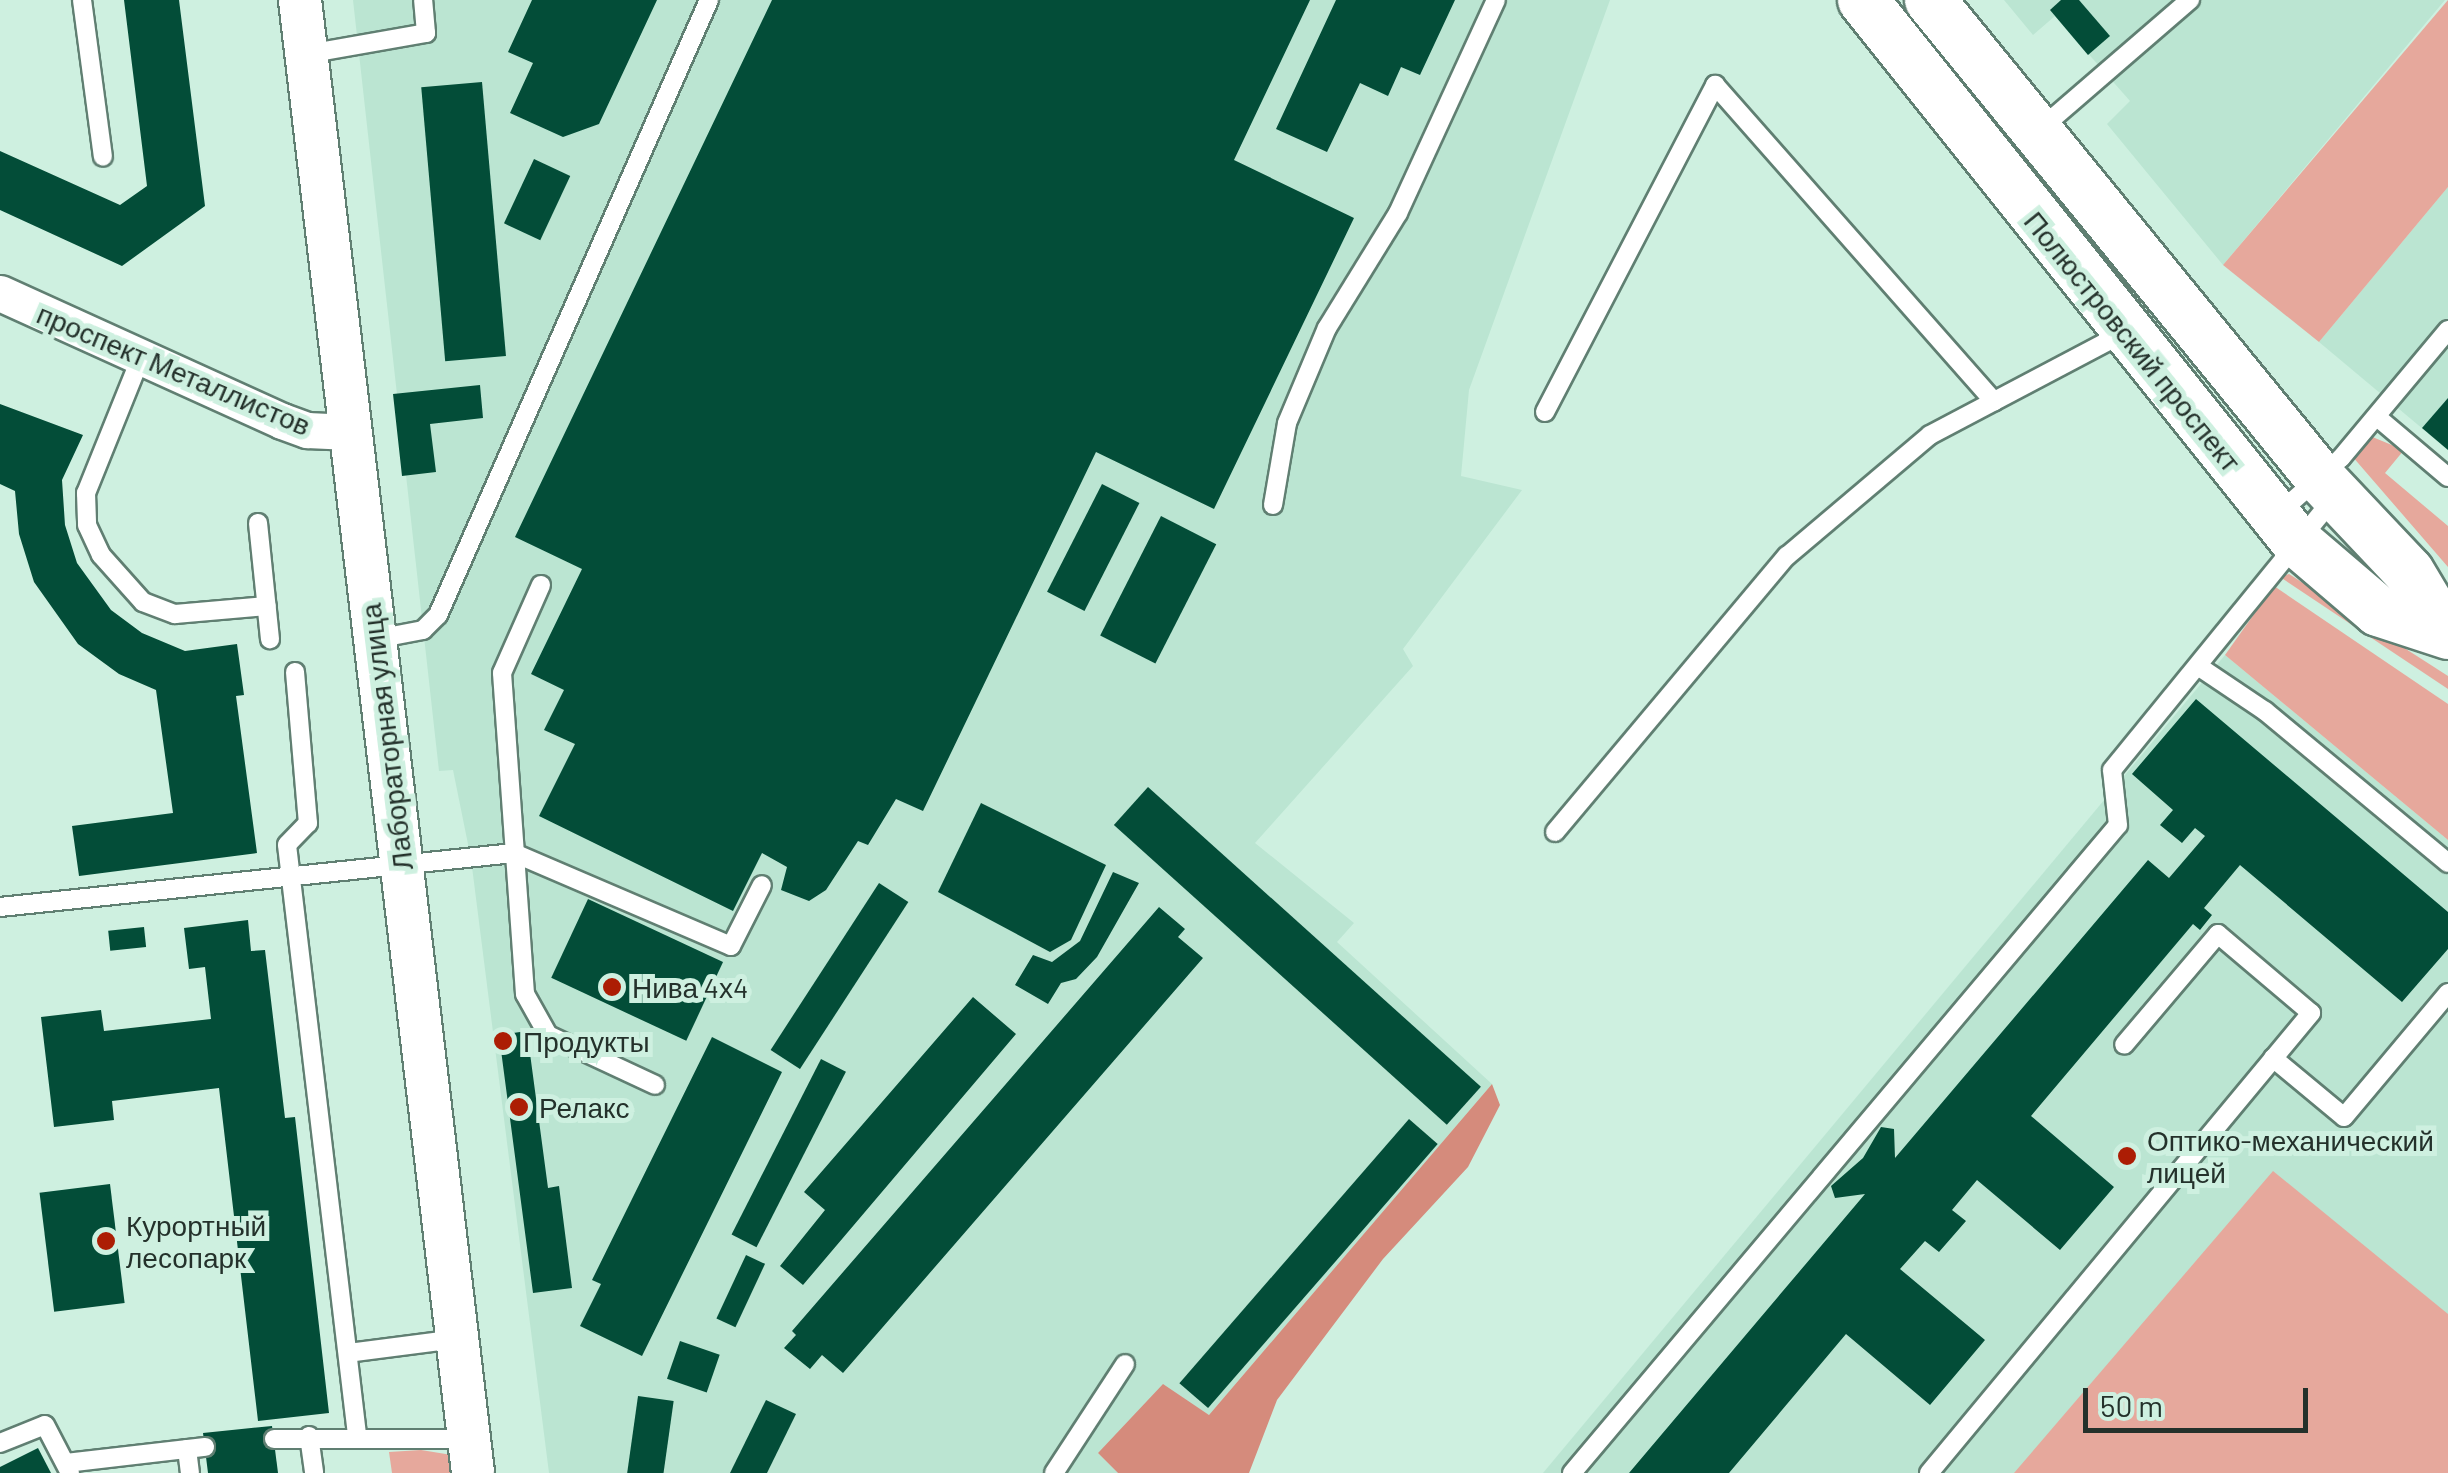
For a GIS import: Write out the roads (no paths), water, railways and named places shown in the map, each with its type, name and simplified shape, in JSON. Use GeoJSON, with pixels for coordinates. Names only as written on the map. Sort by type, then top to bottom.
{"type":"FeatureCollection","features":[{"type":"Feature","properties":{"kind":"main road","name":"Полюстровский проспект"},"geometry":{"type":"LineString","coordinates":[[1930,0],[2329,487],[2409,572],[2446,633]]}},
{"type":"Feature","properties":{"kind":"main road","name":"Полюстровский проспект"},"geometry":{"type":"LineString","coordinates":[[1882,7],[2125,332],[2284,528],[2378,611],[2446,633]]}},
{"type":"Feature","properties":{"kind":"street","name":"Лабораторная улица"},"geometry":{"type":"LineString","coordinates":[[300,0],[471,1456]]}},
{"type":"Feature","properties":{"kind":"street","name":"проспект Металлистов"},"geometry":{"type":"LineString","coordinates":[[0,293],[307,430],[350,432]]}},
{"type":"Feature","properties":{"kind":"lane"},"geometry":{"type":"LineString","coordinates":[[82,0],[103,157]]}},
{"type":"Feature","properties":{"kind":"lane"},"geometry":{"type":"LineString","coordinates":[[306,54],[426,32],[422,0]]}},
{"type":"Feature","properties":{"kind":"lane"},"geometry":{"type":"LineString","coordinates":[[375,639],[423,630],[438,615],[709,0]]}},
{"type":"Feature","properties":{"kind":"lane"},"geometry":{"type":"LineString","coordinates":[[1273,505],[1287,422],[1327,328],[1398,213],[1496,0]]}},
{"type":"Feature","properties":{"kind":"lane"},"geometry":{"type":"LineString","coordinates":[[2037,131],[2190,0]]}},
{"type":"Feature","properties":{"kind":"lane"},"geometry":{"type":"LineString","coordinates":[[1545,412],[1715,85],[1994,402]]}},
{"type":"Feature","properties":{"kind":"lane"},"geometry":{"type":"LineString","coordinates":[[1572,1473],[2118,824],[2112,770],[2198,666],[2284,528],[2329,487],[2377,418],[2448,330]]}},
{"type":"Feature","properties":{"kind":"lane"},"geometry":{"type":"LineString","coordinates":[[1556,832],[1787,556],[1930,435],[2125,332]]}},
{"type":"Feature","properties":{"kind":"lane"},"geometry":{"type":"LineString","coordinates":[[141,356],[86,493],[88,525],[101,555],[143,602],[175,614],[267,606]]}},
{"type":"Feature","properties":{"kind":"lane"},"geometry":{"type":"LineString","coordinates":[[2377,418],[2448,476]]}},
{"type":"Feature","properties":{"kind":"lane"},"geometry":{"type":"LineString","coordinates":[[2284,528],[2329,487]]}},
{"type":"Feature","properties":{"kind":"lane"},"geometry":{"type":"LineString","coordinates":[[258,523],[270,639]]}},
{"type":"Feature","properties":{"kind":"lane"},"geometry":{"type":"LineString","coordinates":[[541,584],[502,674],[525,994],[533,1016],[548,1035],[655,1085]]}},
{"type":"Feature","properties":{"kind":"lane"},"geometry":{"type":"LineString","coordinates":[[2198,666],[2265,711],[2448,863]]}},
{"type":"Feature","properties":{"kind":"lane"},"geometry":{"type":"LineString","coordinates":[[295,672],[308,823],[288,845],[357,1434]]}},
{"type":"Feature","properties":{"kind":"lane"},"geometry":{"type":"LineString","coordinates":[[0,907],[514,854],[731,946],[762,885]]}},
{"type":"Feature","properties":{"kind":"lane"},"geometry":{"type":"LineString","coordinates":[[1929,1473],[2311,1013],[2218,934],[2124,1046]]}},
{"type":"Feature","properties":{"kind":"lane"},"geometry":{"type":"LineString","coordinates":[[2274,1058],[2344,1116],[2448,992]]}},
{"type":"Feature","properties":{"kind":"lane"},"geometry":{"type":"LineString","coordinates":[[348,1353],[457,1339]]}},
{"type":"Feature","properties":{"kind":"lane"},"geometry":{"type":"LineString","coordinates":[[1054,1473],[1125,1364]]}},
{"type":"Feature","properties":{"kind":"lane"},"geometry":{"type":"LineString","coordinates":[[0,1443],[40,1424],[68,1468],[196,1448],[190,1473]]}},
{"type":"Feature","properties":{"kind":"lane"},"geometry":{"type":"LineString","coordinates":[[274,1440],[357,1434],[471,1456]]}},
{"type":"Feature","properties":{"kind":"lane"},"geometry":{"type":"LineString","coordinates":[[310,1436],[314,1473]]}},
{"type":"Feature","properties":{"kind":"place","name":"Нива 4х4"},"geometry":{"type":"Point","coordinates":[612,987]}},
{"type":"Feature","properties":{"kind":"place","name":"Продукты"},"geometry":{"type":"Point","coordinates":[503,1041]}},
{"type":"Feature","properties":{"kind":"place","name":"Релакс"},"geometry":{"type":"Point","coordinates":[519,1107]}},
{"type":"Feature","properties":{"kind":"place","name":"Оптико-механический лицей"},"geometry":{"type":"Point","coordinates":[2127,1156]}},
{"type":"Feature","properties":{"kind":"place","name":"Курортный лесопарк"},"geometry":{"type":"Point","coordinates":[106,1241]}}]}
